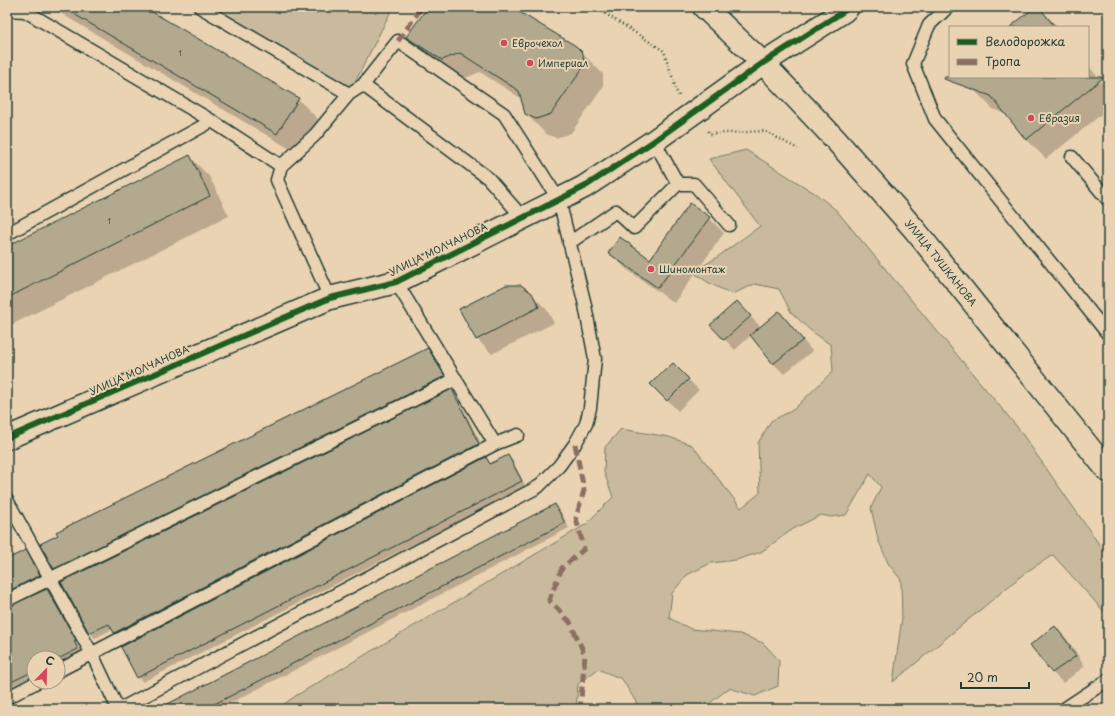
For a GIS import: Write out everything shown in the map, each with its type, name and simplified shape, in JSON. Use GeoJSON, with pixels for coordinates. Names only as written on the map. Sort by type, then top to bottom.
{"type":"FeatureCollection","features":[{"type":"Feature","properties":{"kind":"street","name":"УЛИЦА ТУШКАНОВА"},"geometry":{"type":"LineString","coordinates":[[704,7],[763,63],[835,139],[915,230],[1108,471]]}},
{"type":"Feature","properties":{"kind":"street","name":"УЛИЦА МОЛЧАНОВА"},"geometry":{"type":"LineString","coordinates":[[7,438],[330,298],[396,282],[559,200],[584,187],[654,141],[763,63],[848,7]]}},
{"type":"Feature","properties":{"kind":"lane"},"geometry":{"type":"LineString","coordinates":[[200,7],[350,94]]}},
{"type":"Feature","properties":{"kind":"lane"},"geometry":{"type":"LineString","coordinates":[[948,7],[929,25],[914,64],[935,119],[1108,334]]}},
{"type":"Feature","properties":{"kind":"lane"},"geometry":{"type":"LineString","coordinates":[[7,10],[25,11],[212,122],[281,166]]}},
{"type":"Feature","properties":{"kind":"lane"},"geometry":{"type":"LineString","coordinates":[[7,500],[92,654],[119,709],[538,486],[559,466],[575,444],[586,424],[590,408],[595,359],[585,305],[559,200],[504,114],[398,42],[363,85],[350,94],[315,135],[281,166],[277,180],[330,298]]}},
{"type":"Feature","properties":{"kind":"lane"},"geometry":{"type":"LineString","coordinates":[[363,85],[488,178],[523,218]]}},
{"type":"Feature","properties":{"kind":"lane"},"geometry":{"type":"LineString","coordinates":[[7,234],[212,122]]}},
{"type":"Feature","properties":{"kind":"lane"},"geometry":{"type":"LineString","coordinates":[[654,141],[678,184]]}},
{"type":"Feature","properties":{"kind":"lane"},"geometry":{"type":"LineString","coordinates":[[1072,157],[1108,200]]}},
{"type":"Feature","properties":{"kind":"lane"},"geometry":{"type":"LineString","coordinates":[[570,242],[616,211],[634,228],[678,184],[694,184],[729,225]]}},
{"type":"Feature","properties":{"kind":"lane"},"geometry":{"type":"LineString","coordinates":[[396,282],[495,444]]}},
{"type":"Feature","properties":{"kind":"lane"},"geometry":{"type":"LineString","coordinates":[[7,600],[456,379]]}},
{"type":"Feature","properties":{"kind":"lane"},"geometry":{"type":"LineString","coordinates":[[66,667],[495,444],[518,435]]}},
{"type":"Feature","properties":{"kind":"lane"},"geometry":{"type":"LineString","coordinates":[[1064,709],[1108,680]]}},
{"type":"Feature","properties":{"kind":"lane"},"geometry":{"type":"LineString","coordinates":[[7,698],[26,688]]}},
{"type":"Feature","properties":{"kind":"shaded area"},"geometry":{"type":"Polygon","coordinates":[[[200,7],[393,7],[349,94],[200,7]]]}},
{"type":"Feature","properties":{"kind":"shaded area"},"geometry":{"type":"Polygon","coordinates":[[[746,150],[816,194],[836,210],[1018,428],[1108,557],[1108,616],[1053,555],[1026,572],[893,682],[902,618],[901,580],[888,563],[878,539],[871,508],[881,487],[870,474],[846,515],[831,517],[821,515],[793,529],[761,552],[736,560],[711,563],[687,575],[672,593],[669,618],[691,629],[740,634],[763,643],[779,660],[778,686],[755,696],[729,688],[710,703],[707,709],[638,709],[636,702],[622,679],[598,669],[578,684],[576,709],[277,709],[297,695],[585,525],[613,497],[604,472],[605,447],[621,429],[669,437],[692,445],[741,508],[760,493],[758,443],[771,421],[793,410],[833,371],[831,345],[810,330],[791,312],[779,289],[755,284],[732,294],[709,283],[693,272],[716,258],[760,226],[709,159],[746,150]]]}},
{"type":"Feature","properties":{"kind":"building"},"geometry":{"type":"Polygon","coordinates":[[[62,7],[144,7],[299,98],[277,134],[62,7]]]}},
{"type":"Feature","properties":{"kind":"building","name":"Империал"},"geometry":{"type":"Polygon","coordinates":[[[428,7],[511,7],[576,46],[583,53],[584,66],[551,114],[536,119],[525,114],[519,91],[460,53],[442,60],[406,37],[428,7]]]}},
{"type":"Feature","properties":{"kind":"building"},"geometry":{"type":"Polygon","coordinates":[[[1035,7],[1039,7],[1054,26],[1011,26],[1035,7]]]}},
{"type":"Feature","properties":{"kind":"building","name":"Евразия"},"geometry":{"type":"Polygon","coordinates":[[[945,77],[1104,77],[1026,140],[991,96],[944,79],[945,77]]]}},
{"type":"Feature","properties":{"kind":"building"},"geometry":{"type":"Polygon","coordinates":[[[190,155],[210,196],[7,298],[7,246],[190,155]]]}},
{"type":"Feature","properties":{"kind":"building"},"geometry":{"type":"Polygon","coordinates":[[[690,203],[710,217],[658,288],[608,253],[620,237],[650,259],[690,203]]]}},
{"type":"Feature","properties":{"kind":"building"},"geometry":{"type":"Polygon","coordinates":[[[506,285],[521,285],[532,293],[539,307],[476,340],[459,309],[506,285]]]}},
{"type":"Feature","properties":{"kind":"building"},"geometry":{"type":"Polygon","coordinates":[[[737,301],[751,316],[724,340],[710,325],[737,301]]]}},
{"type":"Feature","properties":{"kind":"building"},"geometry":{"type":"Polygon","coordinates":[[[779,311],[803,340],[773,364],[750,335],[779,311]]]}},
{"type":"Feature","properties":{"kind":"building"},"geometry":{"type":"Polygon","coordinates":[[[428,348],[445,376],[54,569],[40,544],[58,535],[56,532],[428,348]]]}},
{"type":"Feature","properties":{"kind":"building"},"geometry":{"type":"Polygon","coordinates":[[[673,363],[689,379],[667,401],[650,384],[673,363]]]}},
{"type":"Feature","properties":{"kind":"building"},"geometry":{"type":"Polygon","coordinates":[[[452,389],[479,444],[114,633],[109,624],[89,633],[61,582],[452,389]]]}},
{"type":"Feature","properties":{"kind":"building"},"geometry":{"type":"Polygon","coordinates":[[[508,455],[522,481],[137,678],[121,647],[486,457],[490,464],[508,455]]]}},
{"type":"Feature","properties":{"kind":"building"},"geometry":{"type":"Polygon","coordinates":[[[555,504],[565,523],[205,709],[158,709],[555,504]]]}},
{"type":"Feature","properties":{"kind":"building"},"geometry":{"type":"Polygon","coordinates":[[[26,550],[40,575],[7,592],[7,559],[26,550]]]}},
{"type":"Feature","properties":{"kind":"building"},"geometry":{"type":"Polygon","coordinates":[[[47,589],[76,640],[74,641],[78,649],[66,655],[66,650],[26,650],[26,675],[7,684],[7,607],[47,589]]]}},
{"type":"Feature","properties":{"kind":"building"},"geometry":{"type":"Polygon","coordinates":[[[1055,626],[1076,656],[1052,673],[1030,645],[1055,626]]]}},
{"type":"Feature","properties":{"kind":"marked path"},"geometry":{"type":"LineString","coordinates":[[398,41],[422,7]]}},
{"type":"Feature","properties":{"kind":"marked path"},"geometry":{"type":"LineString","coordinates":[[575,444],[584,490],[576,518],[584,549],[562,568],[549,600],[570,622],[585,655],[580,709]]}},
{"type":"Feature","properties":{"kind":"cycle path"},"geometry":{"type":"LineString","coordinates":[[7,438],[330,298],[396,282],[584,187],[654,141],[763,63],[848,7]]}},
{"type":"Feature","properties":{"kind":"place","name":"Еврочехол"},"geometry":{"type":"Point","coordinates":[504,43]}},
{"type":"Feature","properties":{"kind":"place","name":"Империал"},"geometry":{"type":"Point","coordinates":[530,63]}},
{"type":"Feature","properties":{"kind":"place","name":"Евразия"},"geometry":{"type":"Point","coordinates":[1031,118]}},
{"type":"Feature","properties":{"kind":"place","name":"Шиномонтаж"},"geometry":{"type":"Point","coordinates":[651,269]}}]}
